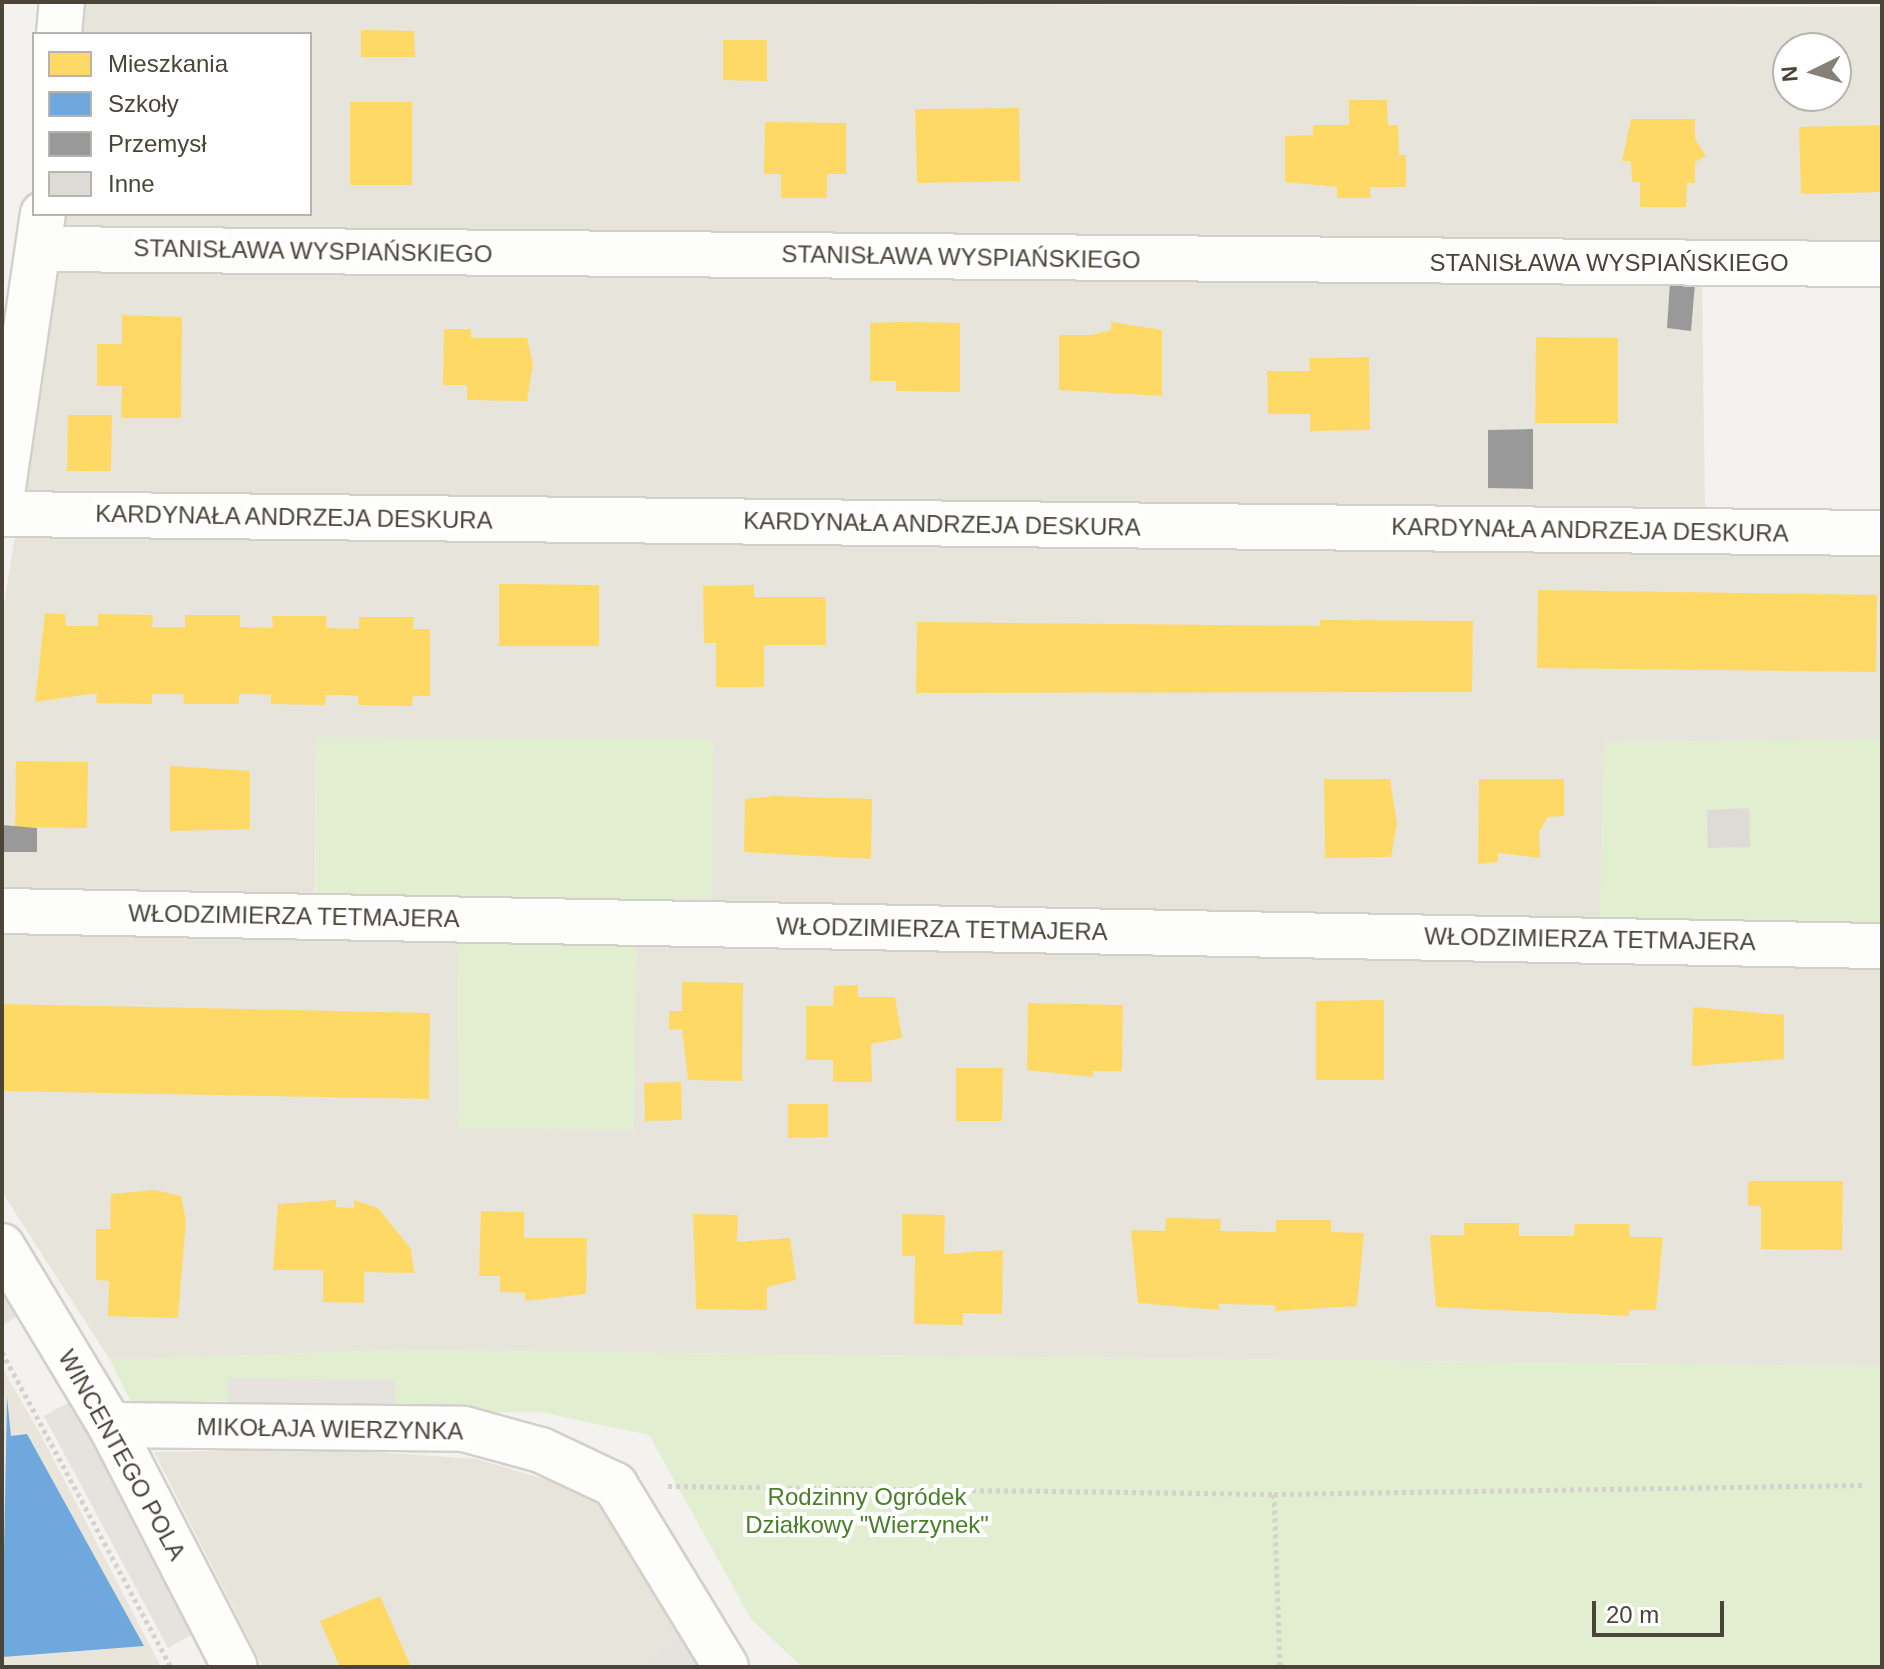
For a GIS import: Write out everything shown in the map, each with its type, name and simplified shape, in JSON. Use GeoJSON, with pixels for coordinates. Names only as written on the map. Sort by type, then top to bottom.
{"type":"FeatureCollection","features":[{"type":"Feature","properties":{"kind":"street"},"geometry":{"type":"LineString","coordinates":[[59,32],[62,2]]}},
{"type":"Feature","properties":{"kind":"street"},"geometry":{"type":"LineString","coordinates":[[2,494],[41,232]]}},
{"type":"Feature","properties":{"kind":"street","name":"STANISŁAWA WYSPIAŃSKIEGO"},"geometry":{"type":"LineString","coordinates":[[41,232],[1882,264]]}},
{"type":"Feature","properties":{"kind":"street","name":"KARDYNAŁA ANDRZEJA DESKURA"},"geometry":{"type":"LineString","coordinates":[[2,514],[1882,533]]}},
{"type":"Feature","properties":{"kind":"street","name":"WŁODZIMIERZA TETMAJERA"},"geometry":{"type":"LineString","coordinates":[[2,911],[1882,946]]}},
{"type":"Feature","properties":{"kind":"street","name":"WINCENTEGO POLA"},"geometry":{"type":"LineString","coordinates":[[2,1246],[110,1425],[235,1667]]}},
{"type":"Feature","properties":{"kind":"street","name":"MIKOŁAJA WIERZYNKA"},"geometry":{"type":"LineString","coordinates":[[110,1425],[464,1429],[541,1450],[615,1485]]}},
{"type":"Feature","properties":{"kind":"street"},"geometry":{"type":"LineString","coordinates":[[615,1485],[726,1667]]}},
{"type":"Feature","properties":{"kind":"path"},"geometry":{"type":"LineString","coordinates":[[2,1352],[171,1667]]}},
{"type":"Feature","properties":{"kind":"path"},"geometry":{"type":"LineString","coordinates":[[615,1485],[1274,1494],[1865,1485]]}},
{"type":"Feature","properties":{"kind":"path"},"geometry":{"type":"LineString","coordinates":[[1274,1494],[1280,1667]]}},
{"type":"Feature","properties":{"kind":"shaded area"},"geometry":{"type":"Polygon","coordinates":[[[79,2],[1882,7],[1882,281],[1702,280],[1705,508],[1882,510],[1882,739],[1605,742],[1600,917],[1882,926],[1882,1366],[396,1350],[110,1360],[2,1192],[2,617],[66,216],[312,216],[312,32],[77,32],[79,2]],[[316,737],[315,937],[637,941],[637,900],[712,898],[316,737]]]}},
{"type":"Feature","properties":{"kind":"shaded area"},"geometry":{"type":"Polygon","coordinates":[[[2,1278],[23,1312],[2,1326],[2,1278]]]}},
{"type":"Feature","properties":{"kind":"shaded area"},"geometry":{"type":"Polygon","coordinates":[[[2,1368],[40,1433],[161,1667],[2,1667],[2,1368]]]}},
{"type":"Feature","properties":{"kind":"shaded area"},"geometry":{"type":"Polygon","coordinates":[[[228,1378],[395,1380],[395,1413],[228,1412],[228,1378]]]}},
{"type":"Feature","properties":{"kind":"shaded area"},"geometry":{"type":"Polygon","coordinates":[[[71,1401],[195,1633],[168,1648],[44,1416],[71,1401]]]}},
{"type":"Feature","properties":{"kind":"shaded area"},"geometry":{"type":"Polygon","coordinates":[[[329,1449],[477,1459],[592,1493],[691,1629],[633,1667],[263,1667],[154,1452],[329,1449]]]}},
{"type":"Feature","properties":{"kind":"shaded area"},"geometry":{"type":"Polygon","coordinates":[[[691,1629],[712,1667],[633,1667],[691,1629]]]}},
{"type":"Feature","properties":{"kind":"green space"},"geometry":{"type":"Polygon","coordinates":[[[316,737],[713,739],[712,898],[316,908],[316,737]]]}},
{"type":"Feature","properties":{"kind":"green space"},"geometry":{"type":"Polygon","coordinates":[[[1882,739],[1882,926],[1600,918],[1604,742],[1882,739]]]}},
{"type":"Feature","properties":{"kind":"green space"},"geometry":{"type":"Polygon","coordinates":[[[457,939],[637,941],[634,1130],[459,1128],[457,939]]]}},
{"type":"Feature","properties":{"kind":"green space","name":"Rodzinny Ogródek Działkowy \"Wierzynek\""},"geometry":{"type":"Polygon","coordinates":[[[396,1350],[1882,1366],[1882,1667],[802,1667],[751,1619],[649,1435],[540,1412],[395,1413],[395,1380],[228,1379],[228,1401],[132,1404],[110,1360],[396,1350]]]}},
{"type":"Feature","properties":{"kind":"building: Mieszkania"},"geometry":{"type":"Polygon","coordinates":[[[361,30],[414,31],[415,57],[361,57],[361,30]]]}},
{"type":"Feature","properties":{"kind":"building: Mieszkania"},"geometry":{"type":"Polygon","coordinates":[[[723,40],[767,40],[767,81],[723,80],[723,40]]]}},
{"type":"Feature","properties":{"kind":"building: Mieszkania"},"geometry":{"type":"Polygon","coordinates":[[[1349,100],[1387,100],[1388,125],[1398,125],[1399,155],[1406,155],[1406,187],[1370,187],[1371,198],[1337,198],[1337,187],[1285,182],[1285,136],[1313,135],[1313,125],[1349,125],[1349,100]]]}},
{"type":"Feature","properties":{"kind":"building: Mieszkania"},"geometry":{"type":"Polygon","coordinates":[[[350,102],[412,102],[412,185],[350,185],[350,102]]]}},
{"type":"Feature","properties":{"kind":"building: Mieszkania"},"geometry":{"type":"Polygon","coordinates":[[[1019,108],[1020,181],[917,183],[915,109],[1019,108]]]}},
{"type":"Feature","properties":{"kind":"building: Mieszkania"},"geometry":{"type":"Polygon","coordinates":[[[1631,119],[1695,119],[1695,139],[1706,156],[1695,162],[1695,183],[1687,183],[1686,207],[1640,207],[1640,182],[1632,182],[1631,161],[1622,161],[1631,119]]]}},
{"type":"Feature","properties":{"kind":"building: Mieszkania"},"geometry":{"type":"Polygon","coordinates":[[[765,122],[846,123],[846,174],[827,174],[827,198],[781,198],[781,174],[764,174],[765,122]]]}},
{"type":"Feature","properties":{"kind":"building: Mieszkania"},"geometry":{"type":"Polygon","coordinates":[[[1882,125],[1882,192],[1801,194],[1799,127],[1882,125]]]}},
{"type":"Feature","properties":{"kind":"building: Mieszkania"},"geometry":{"type":"Polygon","coordinates":[[[122,315],[182,317],[181,418],[121,418],[122,386],[97,386],[97,344],[122,344],[122,315]]]}},
{"type":"Feature","properties":{"kind":"building: Mieszkania"},"geometry":{"type":"Polygon","coordinates":[[[1111,322],[1162,330],[1162,396],[1059,390],[1059,335],[1092,335],[1111,330],[1111,322]]]}},
{"type":"Feature","properties":{"kind":"building: Mieszkania"},"geometry":{"type":"Polygon","coordinates":[[[870,323],[960,323],[960,392],[896,391],[896,381],[870,381],[870,323]]]}},
{"type":"Feature","properties":{"kind":"building: Mieszkania"},"geometry":{"type":"Polygon","coordinates":[[[444,329],[471,329],[471,338],[527,338],[533,364],[527,401],[467,400],[467,385],[443,385],[444,329]]]}},
{"type":"Feature","properties":{"kind":"building: Mieszkania"},"geometry":{"type":"Polygon","coordinates":[[[1536,337],[1618,338],[1618,423],[1535,423],[1536,337]]]}},
{"type":"Feature","properties":{"kind":"building: Mieszkania"},"geometry":{"type":"Polygon","coordinates":[[[1369,357],[1370,430],[1310,431],[1310,414],[1268,414],[1267,371],[1310,371],[1309,358],[1369,357]]]}},
{"type":"Feature","properties":{"kind":"building: Mieszkania"},"geometry":{"type":"Polygon","coordinates":[[[68,415],[112,415],[111,471],[67,471],[68,415]]]}},
{"type":"Feature","properties":{"kind":"building: Mieszkania"},"geometry":{"type":"Polygon","coordinates":[[[499,584],[599,585],[599,646],[499,646],[499,584]]]}},
{"type":"Feature","properties":{"kind":"building: Mieszkania"},"geometry":{"type":"Polygon","coordinates":[[[754,585],[754,597],[826,597],[826,645],[764,645],[764,687],[716,687],[716,643],[704,643],[703,586],[754,585]]]}},
{"type":"Feature","properties":{"kind":"building: Mieszkania"},"geometry":{"type":"Polygon","coordinates":[[[1538,590],[1877,595],[1876,672],[1537,668],[1538,590]]]}},
{"type":"Feature","properties":{"kind":"building: Mieszkania"},"geometry":{"type":"Polygon","coordinates":[[[45,613],[65,614],[66,626],[98,626],[98,614],[153,615],[152,627],[185,627],[185,615],[240,615],[240,627],[273,628],[272,616],[326,616],[327,628],[359,629],[359,617],[414,617],[413,629],[430,629],[430,696],[413,696],[412,706],[358,705],[358,696],[342,695],[326,695],[325,705],[271,704],[271,695],[255,694],[239,694],[239,704],[184,704],[183,694],[152,694],[152,704],[96,703],[97,693],[35,702],[45,613]]]}},
{"type":"Feature","properties":{"kind":"building: Mieszkania"},"geometry":{"type":"Polygon","coordinates":[[[1320,620],[1473,621],[1472,692],[916,693],[917,622],[1320,626],[1320,620]]]}},
{"type":"Feature","properties":{"kind":"building: Mieszkania"},"geometry":{"type":"Polygon","coordinates":[[[16,761],[88,762],[87,828],[15,827],[16,761]]]}},
{"type":"Feature","properties":{"kind":"building: Mieszkania"},"geometry":{"type":"Polygon","coordinates":[[[170,766],[250,771],[250,829],[170,831],[170,766]]]}},
{"type":"Feature","properties":{"kind":"building: Mieszkania"},"geometry":{"type":"Polygon","coordinates":[[[1324,779],[1390,779],[1397,823],[1391,857],[1325,858],[1324,779]]]}},
{"type":"Feature","properties":{"kind":"building: Mieszkania"},"geometry":{"type":"Polygon","coordinates":[[[1479,779],[1564,779],[1564,816],[1548,817],[1539,832],[1540,858],[1498,853],[1498,862],[1478,864],[1479,779]]]}},
{"type":"Feature","properties":{"kind":"building: Mieszkania"},"geometry":{"type":"Polygon","coordinates":[[[774,796],[872,799],[871,859],[744,852],[745,799],[774,796]]]}},
{"type":"Feature","properties":{"kind":"building: Mieszkania"},"geometry":{"type":"Polygon","coordinates":[[[682,982],[743,983],[742,1081],[688,1080],[682,1029],[669,1030],[669,1011],[682,1011],[682,982]]]}},
{"type":"Feature","properties":{"kind":"building: Mieszkania"},"geometry":{"type":"Polygon","coordinates":[[[858,985],[858,997],[895,997],[902,1038],[871,1044],[872,1082],[833,1082],[833,1060],[806,1060],[806,1006],[833,1006],[834,986],[858,985]]]}},
{"type":"Feature","properties":{"kind":"building: Mieszkania"},"geometry":{"type":"Polygon","coordinates":[[[1384,1000],[1384,1080],[1316,1080],[1316,1001],[1384,1000]]]}},
{"type":"Feature","properties":{"kind":"building: Mieszkania"},"geometry":{"type":"Polygon","coordinates":[[[1028,1003],[1123,1005],[1122,1071],[1093,1071],[1093,1077],[1027,1070],[1028,1003]]]}},
{"type":"Feature","properties":{"kind":"building: Mieszkania"},"geometry":{"type":"Polygon","coordinates":[[[2,1004],[430,1013],[429,1099],[2,1091],[2,1004]]]}},
{"type":"Feature","properties":{"kind":"building: Mieszkania"},"geometry":{"type":"Polygon","coordinates":[[[1693,1007],[1784,1015],[1784,1059],[1692,1066],[1693,1007]]]}},
{"type":"Feature","properties":{"kind":"building: Mieszkania"},"geometry":{"type":"Polygon","coordinates":[[[956,1068],[1003,1068],[1002,1121],[956,1121],[956,1068]]]}},
{"type":"Feature","properties":{"kind":"building: Mieszkania"},"geometry":{"type":"Polygon","coordinates":[[[681,1082],[682,1120],[645,1121],[644,1083],[681,1082]]]}},
{"type":"Feature","properties":{"kind":"building: Mieszkania"},"geometry":{"type":"Polygon","coordinates":[[[788,1104],[828,1104],[828,1137],[788,1138],[788,1104]]]}},
{"type":"Feature","properties":{"kind":"building: Mieszkania"},"geometry":{"type":"Polygon","coordinates":[[[1748,1181],[1843,1181],[1842,1250],[1761,1249],[1761,1206],[1748,1206],[1748,1181]]]}},
{"type":"Feature","properties":{"kind":"building: Mieszkania"},"geometry":{"type":"Polygon","coordinates":[[[155,1190],[181,1196],[186,1221],[178,1318],[108,1316],[109,1281],[96,1280],[96,1229],[110,1229],[111,1194],[155,1190]]]}},
{"type":"Feature","properties":{"kind":"building: Mieszkania"},"geometry":{"type":"Polygon","coordinates":[[[336,1200],[336,1207],[354,1208],[354,1200],[378,1208],[411,1249],[414,1273],[364,1272],[364,1303],[323,1302],[323,1270],[273,1270],[278,1204],[336,1200]]]}},
{"type":"Feature","properties":{"kind":"building: Mieszkania"},"geometry":{"type":"Polygon","coordinates":[[[481,1211],[524,1212],[524,1238],[587,1238],[586,1294],[525,1301],[525,1293],[500,1292],[500,1276],[479,1276],[481,1211]]]}},
{"type":"Feature","properties":{"kind":"building: Mieszkania"},"geometry":{"type":"Polygon","coordinates":[[[693,1214],[738,1215],[737,1242],[790,1238],[796,1280],[767,1287],[767,1310],[696,1309],[693,1214]]]}},
{"type":"Feature","properties":{"kind":"building: Mieszkania"},"geometry":{"type":"Polygon","coordinates":[[[902,1214],[945,1215],[944,1254],[1003,1250],[1002,1314],[963,1313],[963,1325],[914,1324],[915,1256],[902,1256],[902,1214]]]}},
{"type":"Feature","properties":{"kind":"building: Mieszkania"},"geometry":{"type":"Polygon","coordinates":[[[1166,1218],[1221,1219],[1220,1231],[1276,1232],[1276,1220],[1331,1220],[1331,1232],[1364,1233],[1357,1306],[1275,1311],[1275,1305],[1219,1304],[1219,1310],[1138,1303],[1131,1230],[1165,1231],[1166,1218]]]}},
{"type":"Feature","properties":{"kind":"building: Mieszkania"},"geometry":{"type":"Polygon","coordinates":[[[1464,1223],[1519,1223],[1519,1236],[1574,1236],[1575,1224],[1629,1224],[1630,1237],[1663,1237],[1656,1310],[1629,1310],[1629,1316],[1436,1307],[1430,1235],[1464,1235],[1464,1223]]]}},
{"type":"Feature","properties":{"kind":"building: Mieszkania"},"geometry":{"type":"Polygon","coordinates":[[[380,1596],[411,1667],[340,1667],[320,1621],[380,1596]]]}},
{"type":"Feature","properties":{"kind":"building: Szkoły"},"geometry":{"type":"Polygon","coordinates":[[[7,1397],[11,1436],[27,1434],[144,1646],[2,1657],[7,1397]]]}},
{"type":"Feature","properties":{"kind":"building: Przemysł"},"geometry":{"type":"Polygon","coordinates":[[[1670,282],[1695,283],[1691,331],[1667,328],[1670,282]]]}},
{"type":"Feature","properties":{"kind":"building: Przemysł"},"geometry":{"type":"Polygon","coordinates":[[[1533,429],[1533,489],[1488,488],[1488,430],[1533,429]]]}},
{"type":"Feature","properties":{"kind":"building: Przemysł"},"geometry":{"type":"Polygon","coordinates":[[[2,825],[37,828],[37,852],[2,852],[2,825]]]}},
{"type":"Feature","properties":{"kind":"building: Inne"},"geometry":{"type":"Polygon","coordinates":[[[1749,808],[1750,847],[1708,848],[1707,810],[1749,808]]]}}]}
